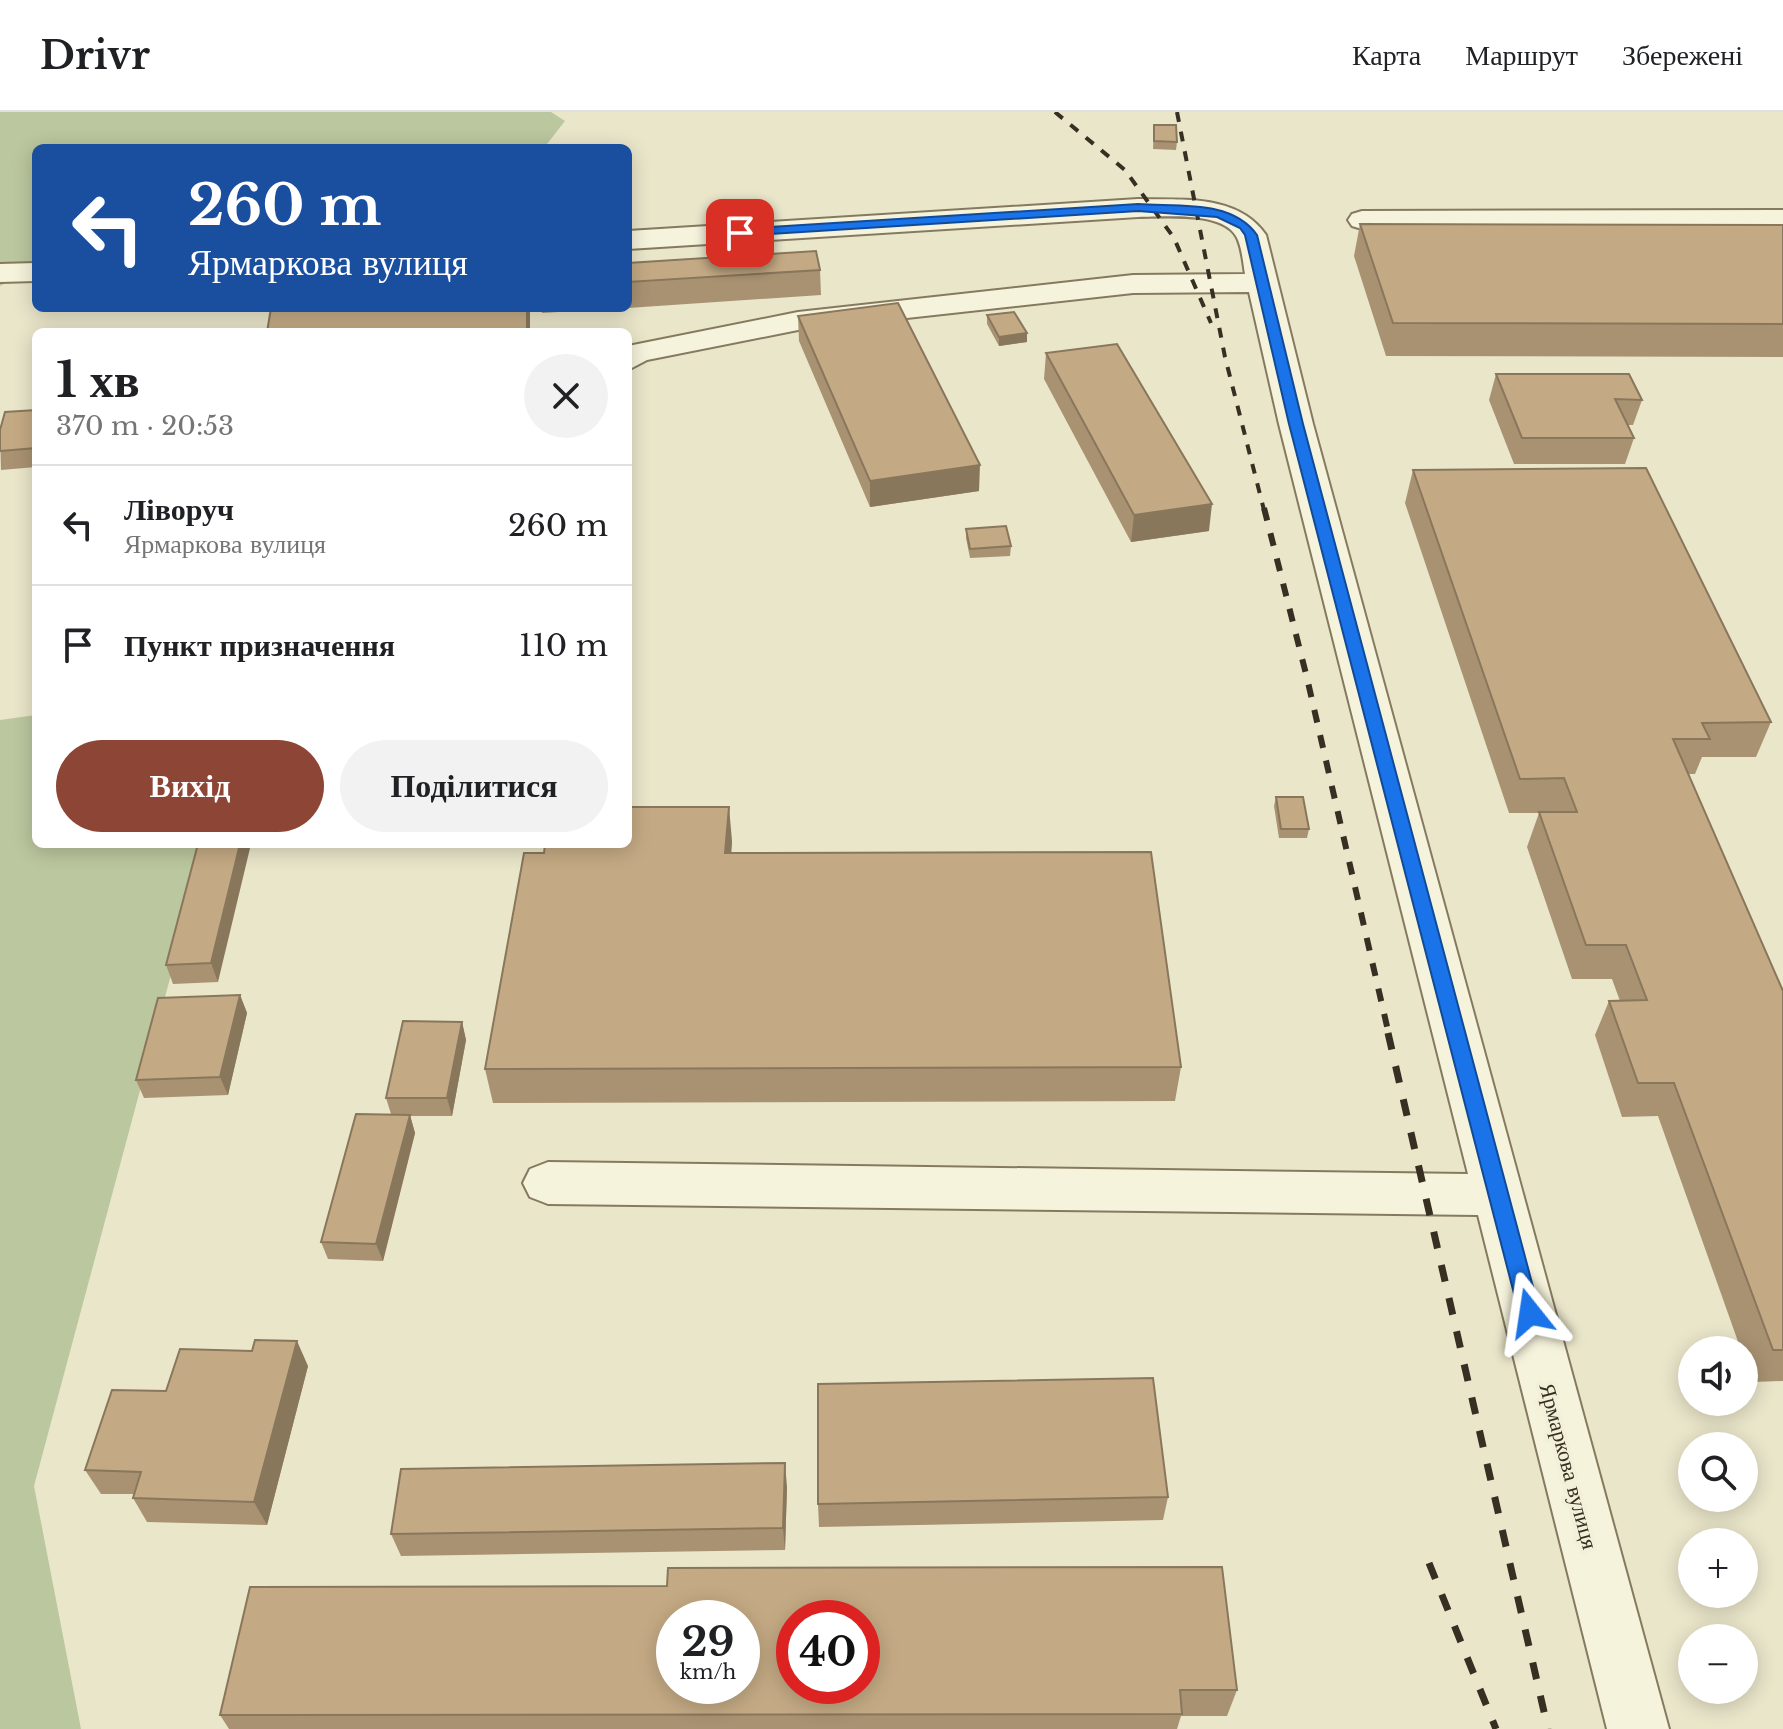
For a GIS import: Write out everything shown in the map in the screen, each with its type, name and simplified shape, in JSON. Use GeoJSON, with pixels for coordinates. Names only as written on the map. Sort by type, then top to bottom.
{"type":"FeatureCollection","features":[{"type":"Feature","properties":{"kind":"street","name":"Ярмаркова вулиця"},"geometry":{"type":"LineString","coordinates":[[632,240],[1138,208],[1220,213],[1244,226],[1251,235],[1638,1729]]}},
{"type":"Feature","properties":{"kind":"street"},"geometry":{"type":"LineString","coordinates":[[1362,220],[1783,219]]}},
{"type":"Feature","properties":{"kind":"street"},"geometry":{"type":"LineString","coordinates":[[0,273],[32,272]]}},
{"type":"Feature","properties":{"kind":"street"},"geometry":{"type":"LineString","coordinates":[[632,357],[637,353],[798,321],[1133,284],[1261,283]]}},
{"type":"Feature","properties":{"kind":"street"},"geometry":{"type":"LineString","coordinates":[[548,1183],[1499,1195]]}},
{"type":"Feature","properties":{"kind":"green space"},"geometry":{"type":"Polygon","coordinates":[[[0,112],[551,112],[565,121],[547,144],[32,144],[32,269],[0,286],[0,112]]]}},
{"type":"Feature","properties":{"kind":"green space"},"geometry":{"type":"Polygon","coordinates":[[[32,716],[32,848],[205,848],[34,1486],[81,1729],[0,1729],[0,720],[32,716]]]}},
{"type":"Feature","properties":{"kind":"building"},"geometry":{"type":"Polygon","coordinates":[[[1154,125],[1176,125],[1177,142],[1154,141],[1154,125]]]}},
{"type":"Feature","properties":{"kind":"building"},"geometry":{"type":"Polygon","coordinates":[[[1360,224],[1783,225],[1783,324],[1393,323],[1360,224]]]}},
{"type":"Feature","properties":{"kind":"building"},"geometry":{"type":"Polygon","coordinates":[[[816,251],[820,270],[632,282],[632,263],[816,251]]]}},
{"type":"Feature","properties":{"kind":"building"},"geometry":{"type":"Polygon","coordinates":[[[898,303],[980,465],[870,481],[798,316],[898,303]]]}},
{"type":"Feature","properties":{"kind":"building"},"geometry":{"type":"Polygon","coordinates":[[[270,312],[527,312],[527,328],[268,328],[270,312]]]}},
{"type":"Feature","properties":{"kind":"building"},"geometry":{"type":"Polygon","coordinates":[[[1014,312],[1027,333],[999,337],[987,315],[1014,312]]]}},
{"type":"Feature","properties":{"kind":"building"},"geometry":{"type":"Polygon","coordinates":[[[1117,344],[1212,504],[1134,515],[1046,353],[1117,344]]]}},
{"type":"Feature","properties":{"kind":"building"},"geometry":{"type":"Polygon","coordinates":[[[1496,374],[1629,374],[1642,400],[1615,399],[1634,438],[1522,438],[1496,374]]]}},
{"type":"Feature","properties":{"kind":"building"},"geometry":{"type":"Polygon","coordinates":[[[32,410],[32,448],[0,451],[0,430],[5,412],[32,410]]]}},
{"type":"Feature","properties":{"kind":"building"},"geometry":{"type":"Polygon","coordinates":[[[1646,468],[1771,722],[1702,723],[1710,739],[1673,739],[1783,991],[1783,1350],[1773,1350],[1674,1083],[1638,1083],[1609,1001],[1647,1000],[1626,945],[1586,945],[1539,812],[1577,812],[1564,778],[1520,779],[1413,470],[1646,468]]]}},
{"type":"Feature","properties":{"kind":"building"},"geometry":{"type":"Polygon","coordinates":[[[1006,526],[1011,546],[970,549],[966,529],[1006,526]]]}},
{"type":"Feature","properties":{"kind":"building"},"geometry":{"type":"Polygon","coordinates":[[[1276,797],[1303,797],[1309,829],[1281,829],[1276,797]]]}},
{"type":"Feature","properties":{"kind":"building"},"geometry":{"type":"Polygon","coordinates":[[[632,807],[729,807],[725,853],[1151,852],[1181,1067],[485,1069],[524,853],[544,853],[545,848],[632,848],[632,807]]]}},
{"type":"Feature","properties":{"kind":"building"},"geometry":{"type":"Polygon","coordinates":[[[197,848],[239,848],[211,963],[166,965],[197,848]]]}},
{"type":"Feature","properties":{"kind":"building"},"geometry":{"type":"Polygon","coordinates":[[[240,995],[220,1077],[136,1080],[158,998],[240,995]]]}},
{"type":"Feature","properties":{"kind":"building"},"geometry":{"type":"Polygon","coordinates":[[[403,1021],[462,1022],[447,1098],[386,1098],[403,1021]]]}},
{"type":"Feature","properties":{"kind":"building"},"geometry":{"type":"Polygon","coordinates":[[[356,1114],[410,1115],[376,1244],[321,1242],[356,1114]]]}},
{"type":"Feature","properties":{"kind":"building"},"geometry":{"type":"Polygon","coordinates":[[[255,1340],[297,1341],[254,1502],[133,1498],[141,1472],[85,1470],[112,1390],[166,1391],[180,1349],[252,1351],[255,1340]]]}},
{"type":"Feature","properties":{"kind":"building"},"geometry":{"type":"Polygon","coordinates":[[[1153,1378],[1168,1497],[818,1504],[818,1384],[1153,1378]]]}},
{"type":"Feature","properties":{"kind":"building"},"geometry":{"type":"Polygon","coordinates":[[[785,1463],[783,1528],[391,1534],[401,1469],[785,1463]]]}},
{"type":"Feature","properties":{"kind":"building"},"geometry":{"type":"Polygon","coordinates":[[[1222,1567],[1237,1690],[1180,1690],[1182,1714],[220,1715],[250,1587],[667,1586],[668,1568],[1222,1567]]]}},
{"type":"Feature","properties":{"kind":"railway"},"geometry":{"type":"LineString","coordinates":[[1055,112],[1125,170],[1174,238],[1211,323]]}},
{"type":"Feature","properties":{"kind":"railway"},"geometry":{"type":"LineString","coordinates":[[1177,112],[1225,357],[1264,510]]}},
{"type":"Feature","properties":{"kind":"railway"},"geometry":{"type":"LineString","coordinates":[[1264,508],[1307,678],[1389,1035]]}},
{"type":"Feature","properties":{"kind":"railway"},"geometry":{"type":"LineString","coordinates":[[1388,1033],[1548,1729]]}},
{"type":"Feature","properties":{"kind":"railway"},"geometry":{"type":"LineString","coordinates":[[1429,1563],[1496,1729]]}},
{"type":"Feature","properties":{"kind":"route"},"geometry":{"type":"LineString","coordinates":[[740,233],[1138,208],[1220,213],[1235,219],[1251,235],[1296,424],[1530,1313]]}}]}
